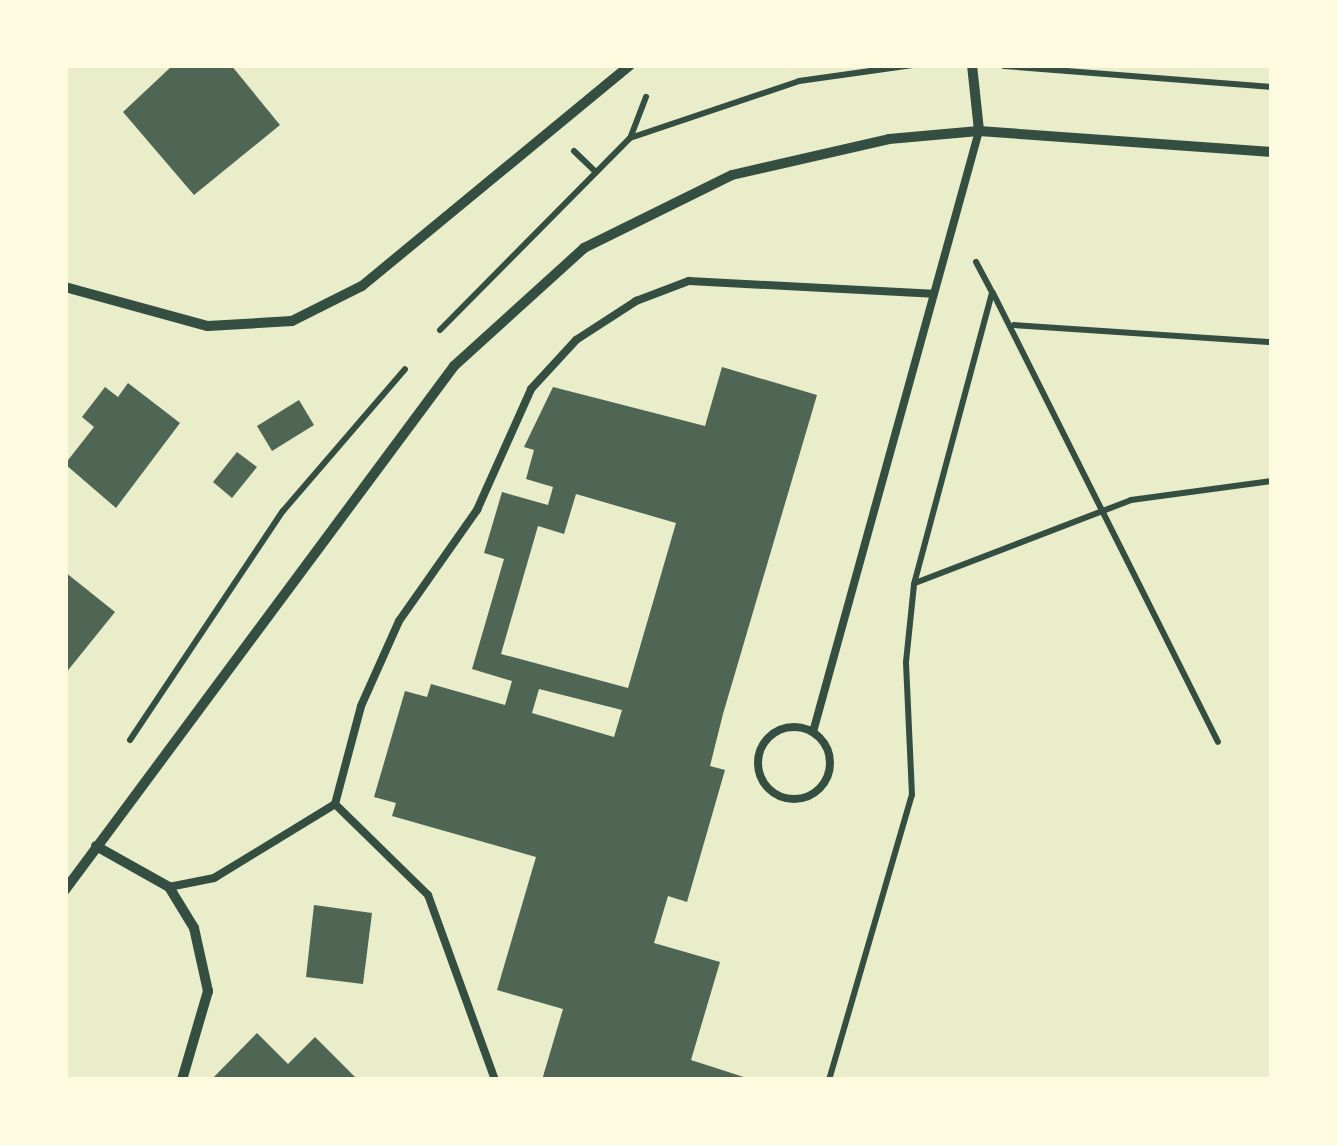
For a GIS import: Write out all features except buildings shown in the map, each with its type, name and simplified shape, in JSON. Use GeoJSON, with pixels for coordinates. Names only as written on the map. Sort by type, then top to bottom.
{"type":"FeatureCollection","features":[{"type":"Feature","properties":{"kind":"street"},"geometry":{"type":"LineString","coordinates":[[65,287],[208,326],[292,322],[362,286],[630,65]]}},
{"type":"Feature","properties":{"kind":"street"},"geometry":{"type":"LineString","coordinates":[[972,65],[979,131]]}},
{"type":"Feature","properties":{"kind":"street"},"geometry":{"type":"LineString","coordinates":[[65,890],[476,340],[584,248],[732,175],[812,152],[979,131],[1272,152]]}},
{"type":"Feature","properties":{"kind":"street"},"geometry":{"type":"LineString","coordinates":[[96,846],[169,887],[208,968],[182,1080]]}},
{"type":"Feature","properties":{"kind":"lane"},"geometry":{"type":"LineString","coordinates":[[814,732],[979,131]]}},
{"type":"Feature","properties":{"kind":"lane"},"geometry":{"type":"LineString","coordinates":[[169,887],[214,878],[335,804],[361,706],[399,621],[477,510],[531,389],[576,340],[636,300],[690,281],[933,294]]}},
{"type":"Feature","properties":{"kind":"lane"},"geometry":{"type":"LineString","coordinates":[[778,730],[814,732],[828,750],[824,785],[792,800],[770,791],[758,770],[761,747],[778,730]]}},
{"type":"Feature","properties":{"kind":"lane"},"geometry":{"type":"LineString","coordinates":[[335,804],[428,896],[495,1080]]}},
{"type":"Feature","properties":{"kind":"path"},"geometry":{"type":"LineString","coordinates":[[426,345],[630,138],[798,82],[913,65]]}},
{"type":"Feature","properties":{"kind":"path"},"geometry":{"type":"LineString","coordinates":[[992,65],[1272,88]]}},
{"type":"Feature","properties":{"kind":"path"},"geometry":{"type":"LineString","coordinates":[[954,221],[1014,325],[1218,742]]}},
{"type":"Feature","properties":{"kind":"path"},"geometry":{"type":"LineString","coordinates":[[829,1080],[912,795],[906,662],[914,584],[992,292]]}},
{"type":"Feature","properties":{"kind":"path"},"geometry":{"type":"LineString","coordinates":[[1014,325],[1272,342]]}},
{"type":"Feature","properties":{"kind":"path"},"geometry":{"type":"LineString","coordinates":[[117,760],[283,510],[414,360]]}},
{"type":"Feature","properties":{"kind":"path"},"geometry":{"type":"LineString","coordinates":[[914,584],[1107,510],[1193,487],[1272,481]]}}]}
